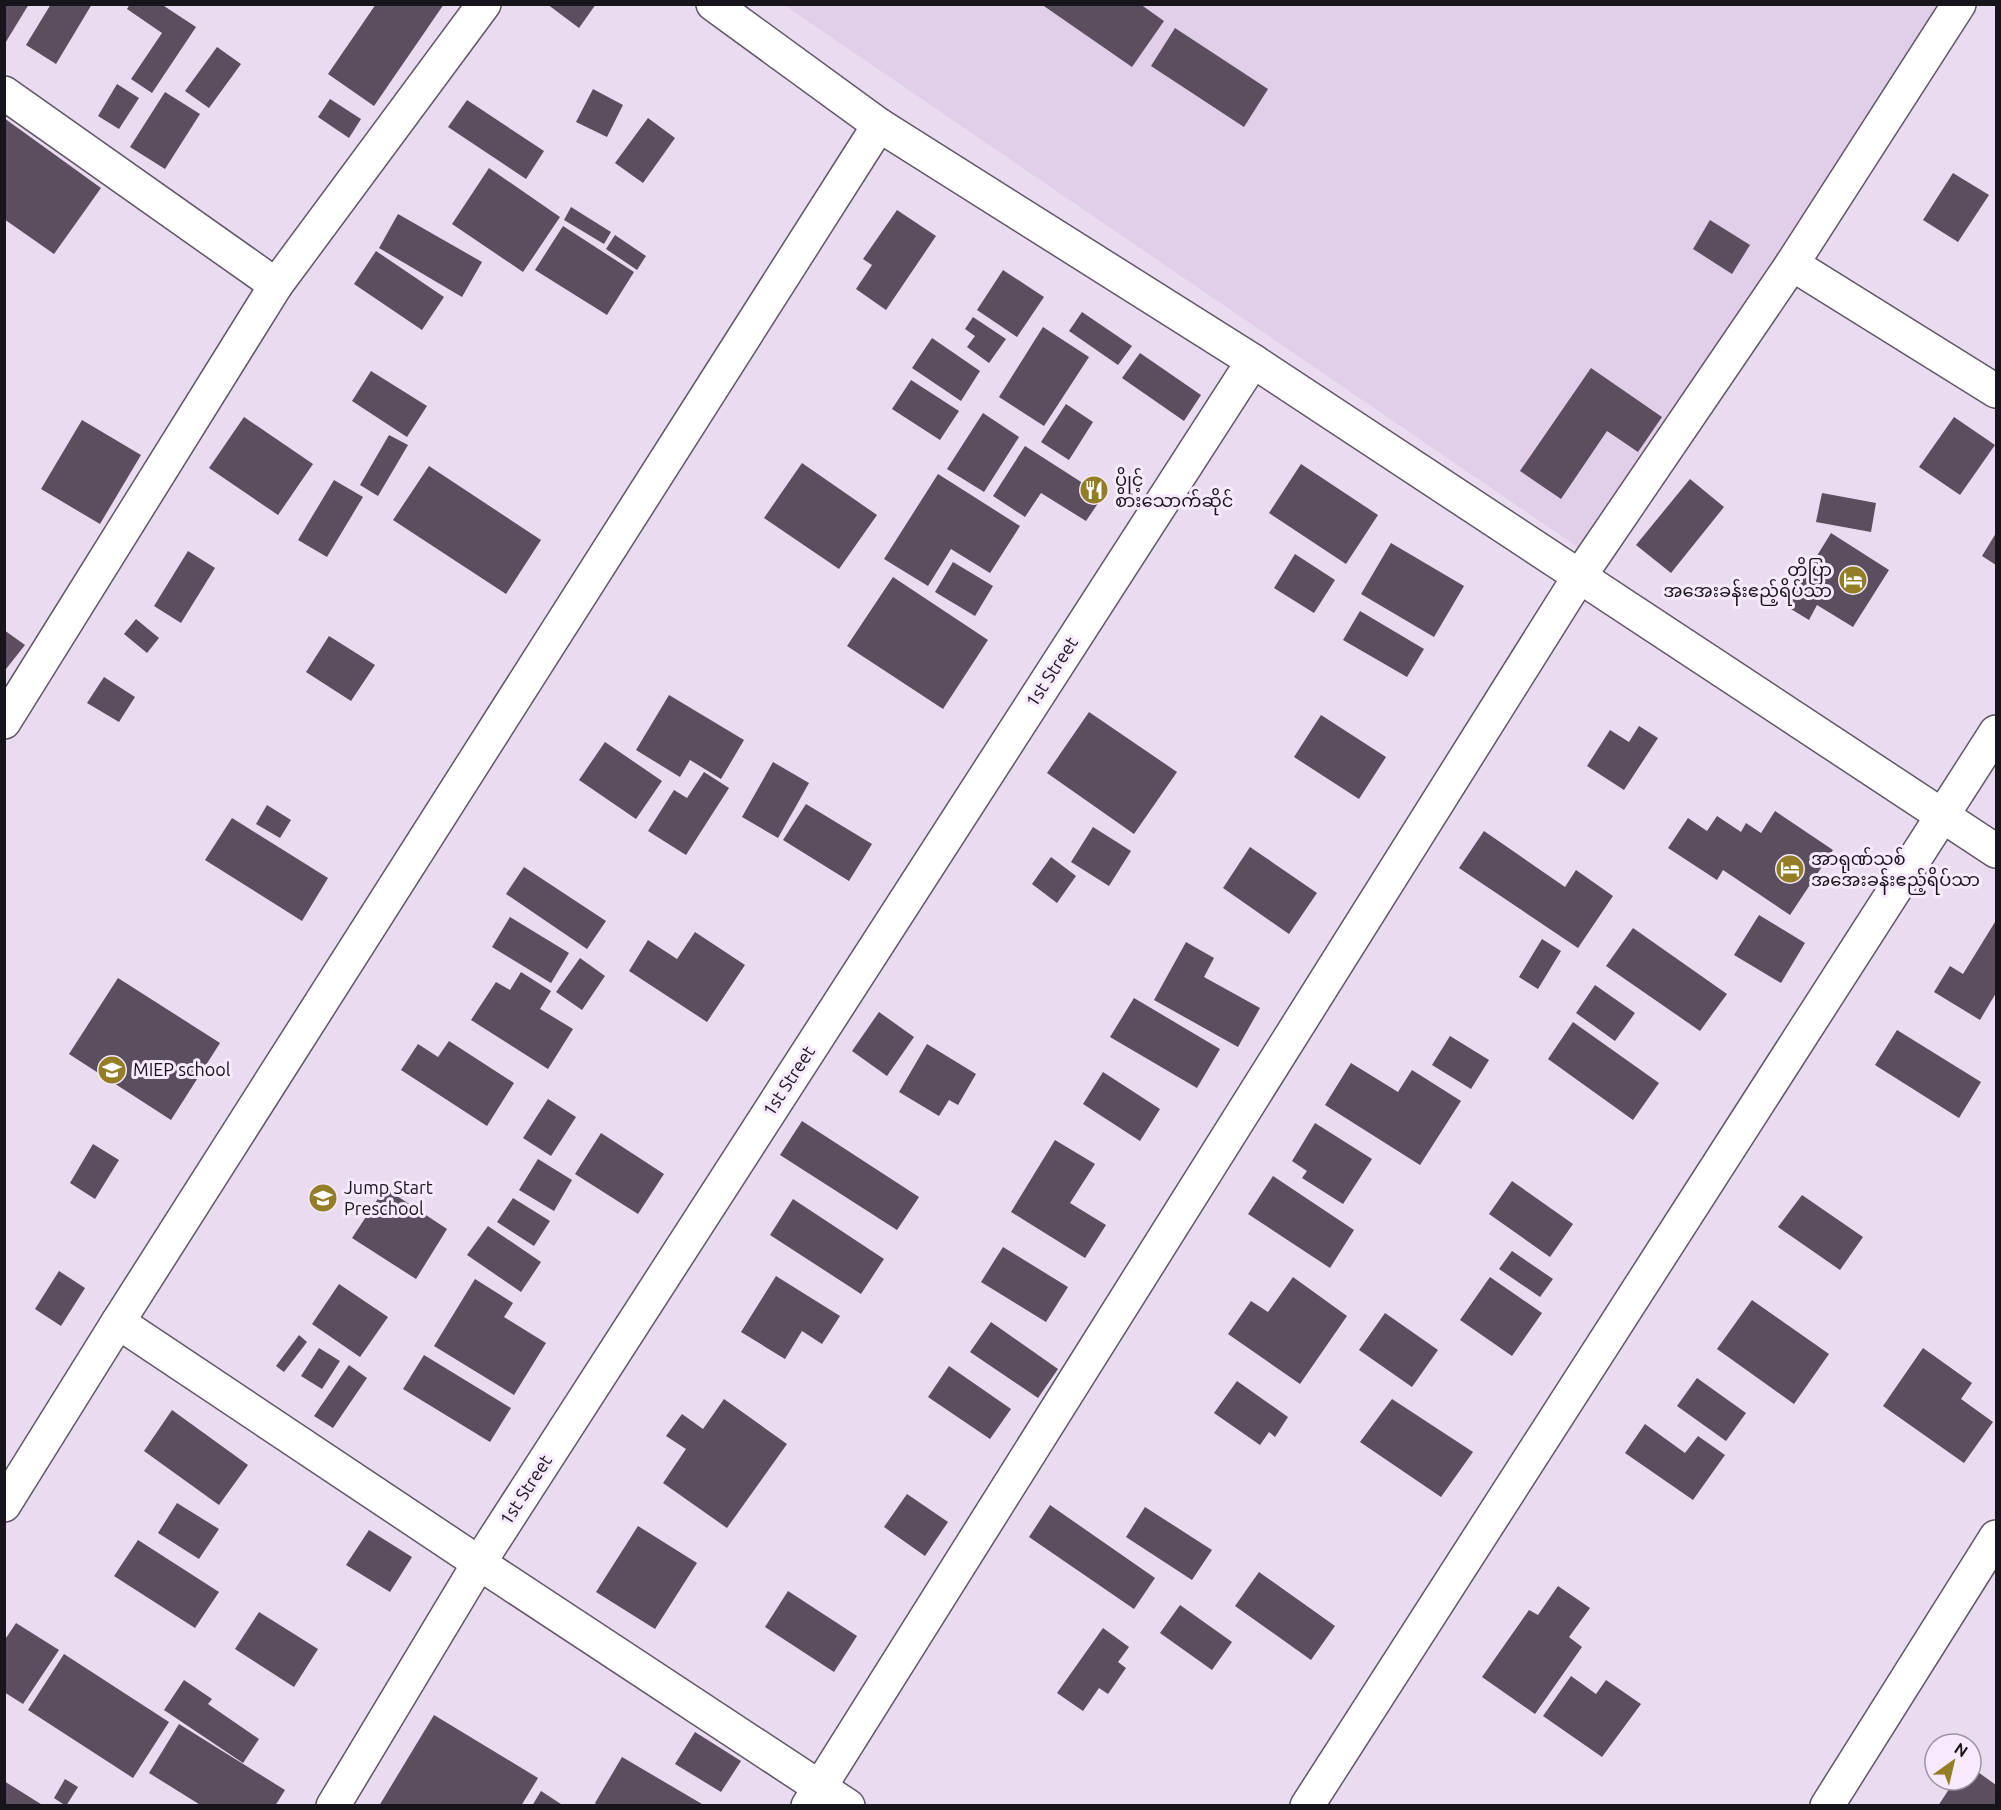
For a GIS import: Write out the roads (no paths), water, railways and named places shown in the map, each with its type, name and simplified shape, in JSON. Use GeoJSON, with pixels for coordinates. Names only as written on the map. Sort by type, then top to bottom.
{"type":"FeatureCollection","features":[{"type":"Feature","properties":{"kind":"street"},"geometry":{"type":"LineString","coordinates":[[4,722],[276,285],[484,4]]}},
{"type":"Feature","properties":{"kind":"street"},"geometry":{"type":"LineString","coordinates":[[713,4],[879,125],[1253,361],[1996,851]]}},
{"type":"Feature","properties":{"kind":"street"},"geometry":{"type":"LineString","coordinates":[[813,1796],[1579,577],[1792,264],[1959,4]]}},
{"type":"Feature","properties":{"kind":"street"},"geometry":{"type":"LineString","coordinates":[[4,93],[276,285]]}},
{"type":"Feature","properties":{"kind":"street"},"geometry":{"type":"LineString","coordinates":[[7,1495],[879,125]]}},
{"type":"Feature","properties":{"kind":"street"},"geometry":{"type":"LineString","coordinates":[[1792,264],[1996,391]]}},
{"type":"Feature","properties":{"kind":"street","name":"1st Street"},"geometry":{"type":"LineString","coordinates":[[333,1806],[478,1563],[1253,361]]}},
{"type":"Feature","properties":{"kind":"street"},"geometry":{"type":"LineString","coordinates":[[1307,1806],[1996,732]]}},
{"type":"Feature","properties":{"kind":"street"},"geometry":{"type":"LineString","coordinates":[[118,1322],[478,1563],[813,1796],[848,1806]]}},
{"type":"Feature","properties":{"kind":"street"},"geometry":{"type":"LineString","coordinates":[[1827,1806],[1996,1537]]}},
{"type":"Feature","properties":{"kind":"place","name":"ပွိုင့် စားသောက်ဆိုင်"},"geometry":{"type":"Point","coordinates":[1094,490]}},
{"type":"Feature","properties":{"kind":"place","name":"တိပြာ အအေးခန်းဧည့်ရိပ်သာ"},"geometry":{"type":"Point","coordinates":[1853,580]}},
{"type":"Feature","properties":{"kind":"place","name":"အာရုဏ်သစ် အအေးခန်းဧည့်ရိပ်သာ"},"geometry":{"type":"Point","coordinates":[1790,869]}},
{"type":"Feature","properties":{"kind":"place","name":"MIEP school"},"geometry":{"type":"Point","coordinates":[112,1070]}},
{"type":"Feature","properties":{"kind":"place","name":"Jump Start Preschool"},"geometry":{"type":"Point","coordinates":[323,1198]}}]}
